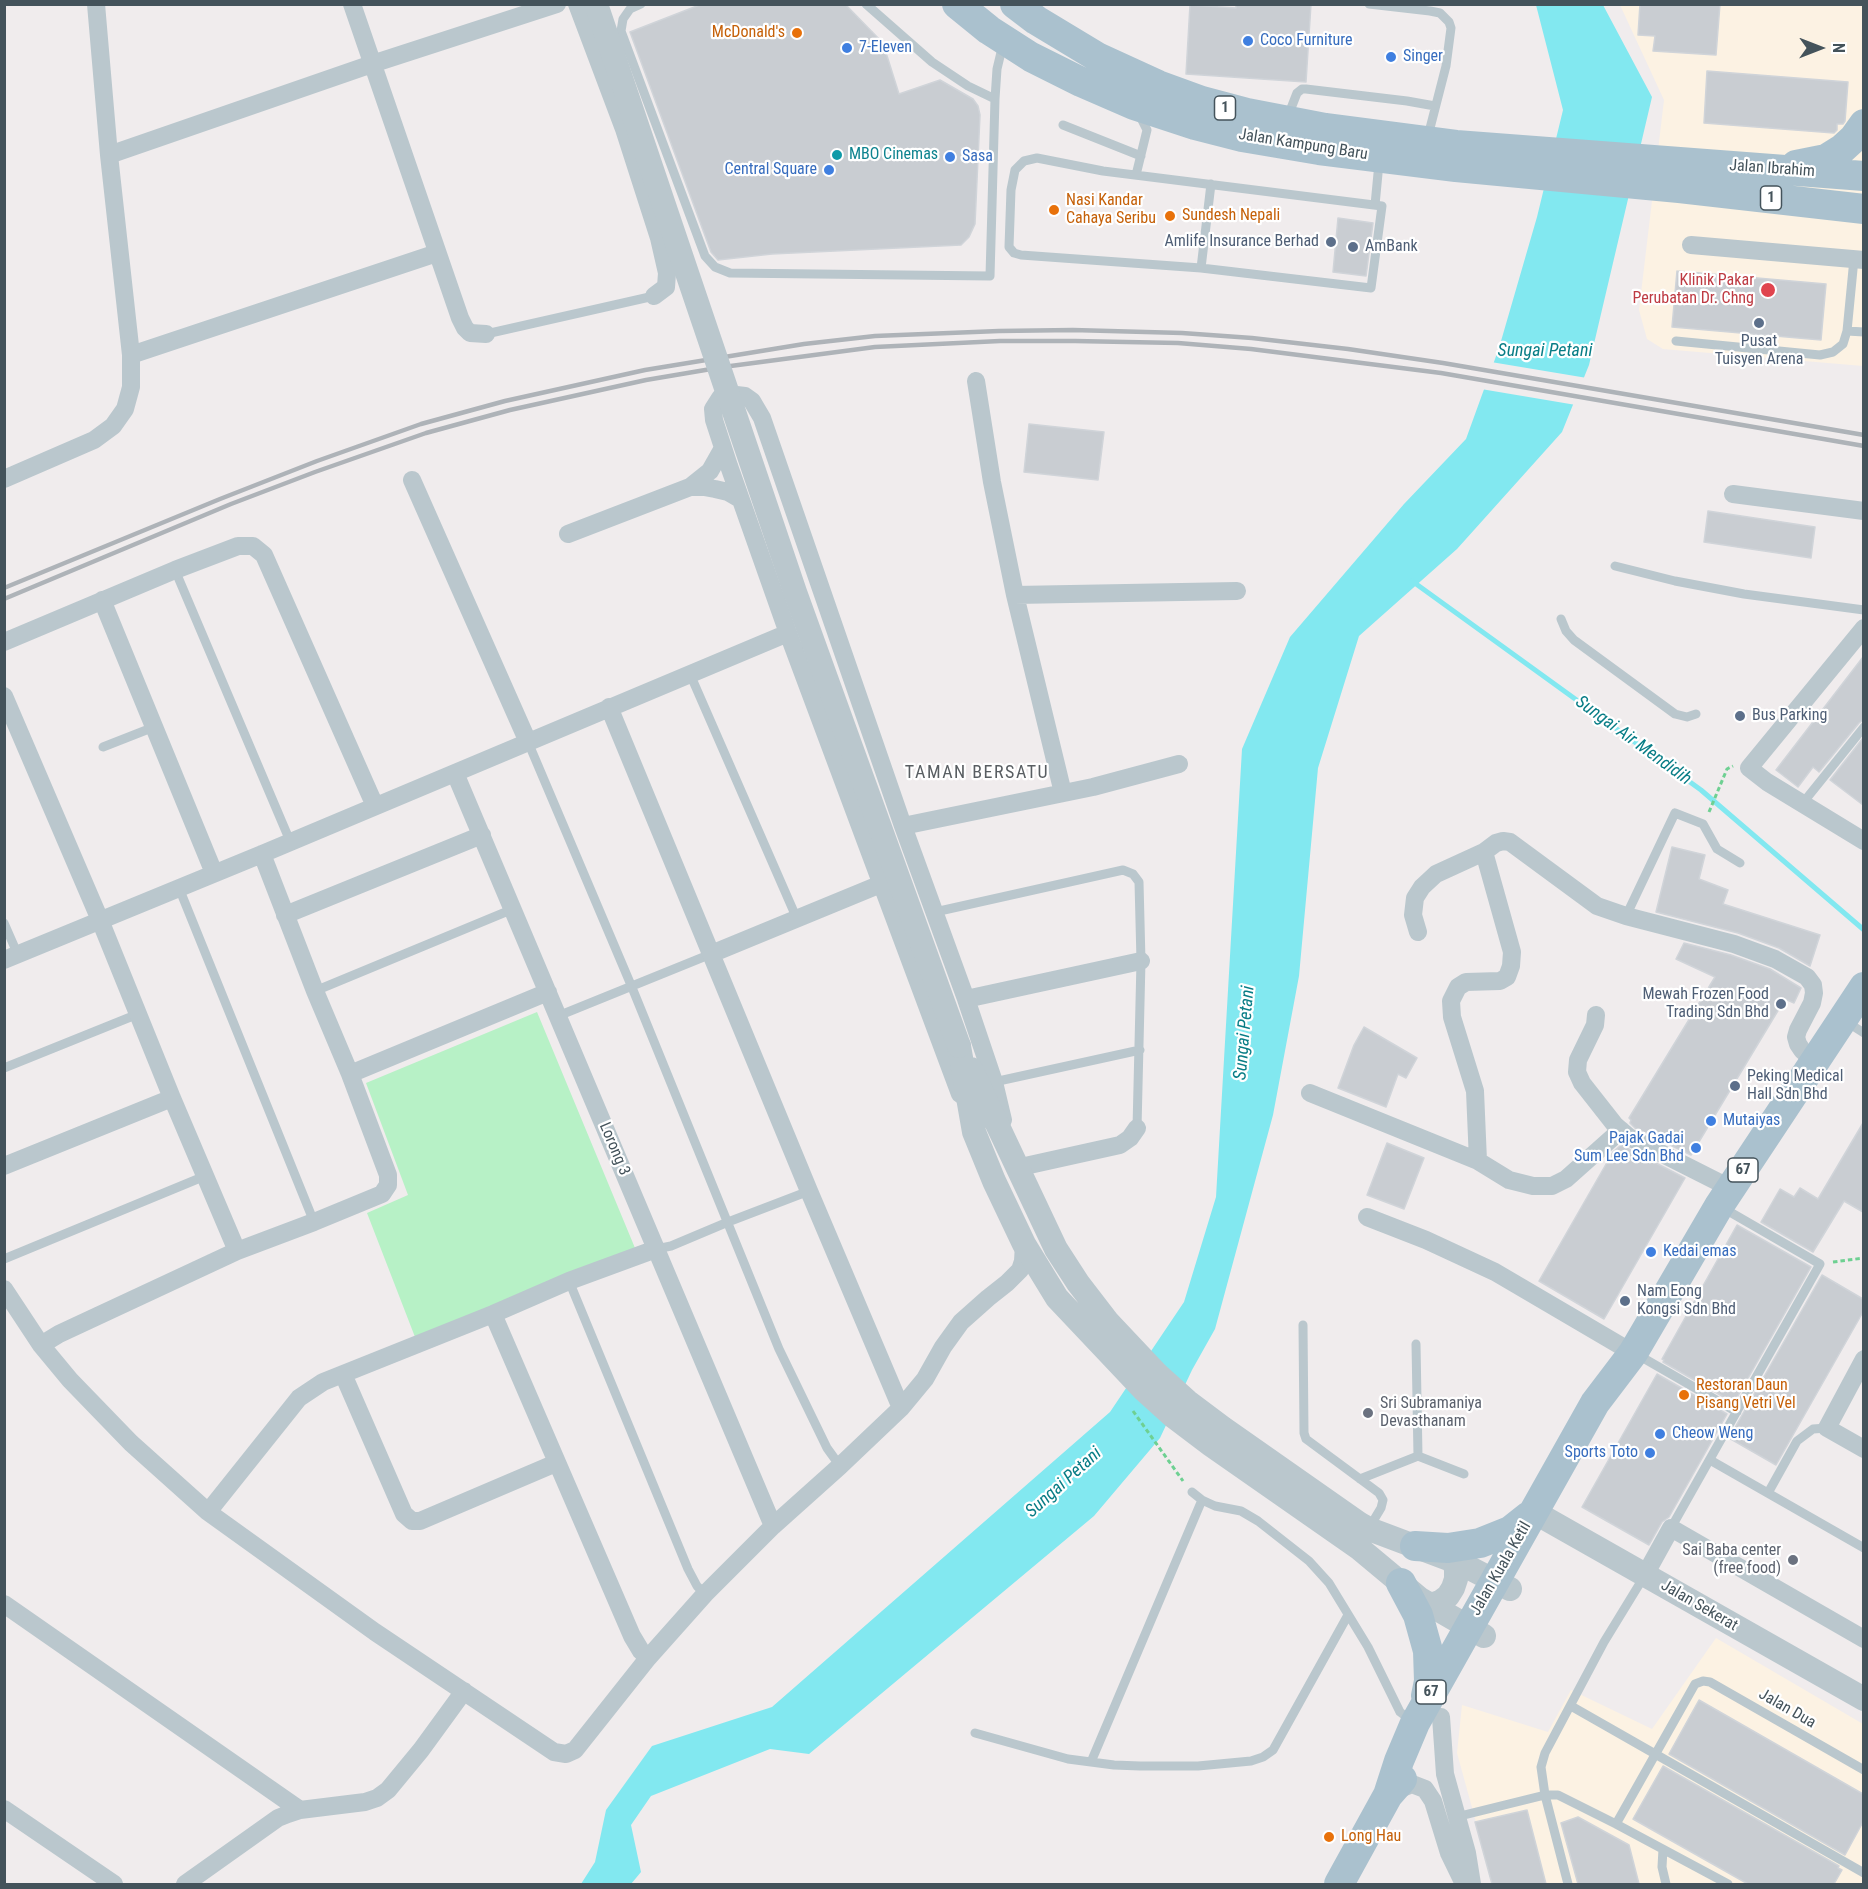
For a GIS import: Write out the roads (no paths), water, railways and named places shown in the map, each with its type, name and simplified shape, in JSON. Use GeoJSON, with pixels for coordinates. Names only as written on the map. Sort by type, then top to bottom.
{"type":"FeatureCollection","features":[{"type":"Feature","properties":{"kind":"main road","name":"Jalan Kampung Baru"},"geometry":{"type":"LineString","coordinates":[[957,4],[1004,40],[1031,57],[1081,82],[1134,105],[1242,137],[1379,157],[1456,156],[1679,175]]}},
{"type":"Feature","properties":{"kind":"main road","name":"Jalan Kampung Baru"},"geometry":{"type":"LineString","coordinates":[[1016,4],[1036,20],[1099,58],[1202,102],[1247,114],[1287,121],[1427,141],[1456,156]]}},
{"type":"Feature","properties":{"kind":"main road"},"geometry":{"type":"LineString","coordinates":[[1776,169],[1826,159],[1854,138],[1863,124]]}},
{"type":"Feature","properties":{"kind":"main road","name":"Jalan Ibrahim"},"geometry":{"type":"LineString","coordinates":[[1679,175],[1776,169],[1863,176]]}},
{"type":"Feature","properties":{"kind":"main road","name":"Jalan Ibrahim"},"geometry":{"type":"LineString","coordinates":[[1679,175],[1863,209]]}},
{"type":"Feature","properties":{"kind":"main road","name":"Jalan Kuala Ketil"},"geometry":{"type":"LineString","coordinates":[[1339,1884],[1388,1795],[1399,1761],[1542,1517],[1608,1414],[1633,1353],[1725,1197],[1814,1061],[1853,1026],[1862,990]]}},
{"type":"Feature","properties":{"kind":"main road"},"geometry":{"type":"LineString","coordinates":[[1415,1546],[1448,1548],[1480,1543],[1542,1517]]}},
{"type":"Feature","properties":{"kind":"main road"},"geometry":{"type":"LineString","coordinates":[[1401,1583],[1418,1615],[1428,1651],[1429,1681],[1426,1716]]}},
{"type":"Feature","properties":{"kind":"street"},"geometry":{"type":"LineString","coordinates":[[4,479],[94,440],[113,426],[125,409],[131,387],[131,355],[109,155],[96,4]]}},
{"type":"Feature","properties":{"kind":"street"},"geometry":{"type":"LineString","coordinates":[[352,4],[465,328],[470,333],[486,334]]}},
{"type":"Feature","properties":{"kind":"street"},"geometry":{"type":"LineString","coordinates":[[109,155],[372,64],[557,4]]}},
{"type":"Feature","properties":{"kind":"street"},"geometry":{"type":"LineString","coordinates":[[577,4],[624,129],[659,238],[667,273],[666,287],[654,296]]}},
{"type":"Feature","properties":{"kind":"street"},"geometry":{"type":"LineString","coordinates":[[596,4],[795,592],[959,1046],[1056,1249],[1078,1283],[1100,1330]]}},
{"type":"Feature","properties":{"kind":"street"},"geometry":{"type":"LineString","coordinates":[[1690,245],[1859,260]]}},
{"type":"Feature","properties":{"kind":"street"},"geometry":{"type":"LineString","coordinates":[[131,355],[437,253]]}},
{"type":"Feature","properties":{"kind":"street"},"geometry":{"type":"LineString","coordinates":[[976,381],[992,482],[1015,595],[1063,793]]}},
{"type":"Feature","properties":{"kind":"street"},"geometry":{"type":"LineString","coordinates":[[1004,1143],[1004,1125],[994,1082],[762,418],[753,401],[745,396],[728,394],[715,403],[714,420],[740,499],[974,1132],[1024,1244],[1057,1298],[1157,1374],[1187,1401],[1223,1428],[1420,1599],[1476,1631]]}},
{"type":"Feature","properties":{"kind":"street"},"geometry":{"type":"LineString","coordinates":[[567,534],[690,487],[710,471],[723,448]]}},
{"type":"Feature","properties":{"kind":"street"},"geometry":{"type":"LineString","coordinates":[[412,480],[528,742]]}},
{"type":"Feature","properties":{"kind":"street"},"geometry":{"type":"LineString","coordinates":[[690,487],[704,487],[728,492],[740,499]]}},
{"type":"Feature","properties":{"kind":"street"},"geometry":{"type":"LineString","coordinates":[[1733,494],[1863,511]]}},
{"type":"Feature","properties":{"kind":"street"},"geometry":{"type":"LineString","coordinates":[[4,642],[175,570],[238,546],[253,546],[264,555],[375,806]]}},
{"type":"Feature","properties":{"kind":"street"},"geometry":{"type":"LineString","coordinates":[[1015,595],[1237,591]]}},
{"type":"Feature","properties":{"kind":"street"},"geometry":{"type":"LineString","coordinates":[[102,600],[214,873]]}},
{"type":"Feature","properties":{"kind":"street"},"geometry":{"type":"LineString","coordinates":[[1863,628],[1749,768],[1767,782],[1863,841]]}},
{"type":"Feature","properties":{"kind":"street"},"geometry":{"type":"LineString","coordinates":[[11,957],[788,633]]}},
{"type":"Feature","properties":{"kind":"street"},"geometry":{"type":"LineString","coordinates":[[4,696],[100,920],[237,1251]]}},
{"type":"Feature","properties":{"kind":"street"},"geometry":{"type":"LineString","coordinates":[[609,708],[901,1408]]}},
{"type":"Feature","properties":{"kind":"street"},"geometry":{"type":"LineString","coordinates":[[903,826],[1093,787],[1179,764]]}},
{"type":"Feature","properties":{"kind":"street","name":"Lorong 3"},"geometry":{"type":"LineString","coordinates":[[455,773],[773,1526]]}},
{"type":"Feature","properties":{"kind":"street"},"geometry":{"type":"LineString","coordinates":[[285,915],[482,835]]}},
{"type":"Feature","properties":{"kind":"street"},"geometry":{"type":"LineString","coordinates":[[1418,932],[1413,915],[1415,898],[1422,887],[1436,874],[1484,852],[1496,843],[1510,842],[1597,906],[1626,916],[1734,944],[1775,958],[1807,977],[1813,985],[1814,993],[1812,1003],[1796,1037],[1802,1050],[1814,1061]]}},
{"type":"Feature","properties":{"kind":"street"},"geometry":{"type":"LineString","coordinates":[[1478,1161],[1475,1091],[1452,1017],[1451,1001],[1458,987],[1466,982],[1500,981],[1507,977],[1511,966],[1512,952],[1484,852]]}},
{"type":"Feature","properties":{"kind":"street"},"geometry":{"type":"LineString","coordinates":[[41,1345],[59,1334],[237,1251],[382,1194],[388,1185],[388,1175],[350,1074],[262,854]]}},
{"type":"Feature","properties":{"kind":"street"},"geometry":{"type":"LineString","coordinates":[[711,954],[881,884]]}},
{"type":"Feature","properties":{"kind":"street"},"geometry":{"type":"LineString","coordinates":[[966,999],[1141,961]]}},
{"type":"Feature","properties":{"kind":"street"},"geometry":{"type":"LineString","coordinates":[[350,1074],[548,992]]}},
{"type":"Feature","properties":{"kind":"street"},"geometry":{"type":"LineString","coordinates":[[1596,1015],[1595,1025],[1578,1060],[1577,1072],[1582,1083],[1629,1137],[1725,1197]]}},
{"type":"Feature","properties":{"kind":"street"},"geometry":{"type":"LineString","coordinates":[[959,1046],[974,1132]]}},
{"type":"Feature","properties":{"kind":"street"},"geometry":{"type":"LineString","coordinates":[[1310,1093],[1478,1161],[1509,1179],[1533,1186],[1552,1186],[1566,1179],[1622,1130]]}},
{"type":"Feature","properties":{"kind":"street"},"geometry":{"type":"LineString","coordinates":[[4,1166],[172,1098]]}},
{"type":"Feature","properties":{"kind":"street"},"geometry":{"type":"LineString","coordinates":[[1016,1168],[1120,1145],[1130,1138],[1137,1128]]}},
{"type":"Feature","properties":{"kind":"street"},"geometry":{"type":"LineString","coordinates":[[1367,1217],[1426,1240],[1496,1272],[1633,1353]]}},
{"type":"Feature","properties":{"kind":"street"},"geometry":{"type":"LineString","coordinates":[[4,1289],[41,1345],[70,1380],[131,1443],[208,1512],[375,1632],[554,1752],[566,1755],[575,1750],[648,1658],[705,1594],[773,1526],[901,1408],[925,1379],[943,1347],[961,1322],[1020,1270],[1024,1244]]}},
{"type":"Feature","properties":{"kind":"street"},"geometry":{"type":"LineString","coordinates":[[208,1512],[299,1398],[323,1382],[569,1281],[656,1249]]}},
{"type":"Feature","properties":{"kind":"street"},"geometry":{"type":"LineString","coordinates":[[493,1314],[632,1636],[648,1658]]}},
{"type":"Feature","properties":{"kind":"street"},"geometry":{"type":"LineString","coordinates":[[1863,1359],[1827,1428],[1863,1449]]}},
{"type":"Feature","properties":{"kind":"street"},"geometry":{"type":"LineString","coordinates":[[343,1374],[404,1514],[412,1521],[420,1521],[556,1463]]}},
{"type":"Feature","properties":{"kind":"street"},"geometry":{"type":"LineString","coordinates":[[1302,1496],[1369,1529],[1453,1560],[1502,1585]]}},
{"type":"Feature","properties":{"kind":"street","name":"Jalan Sekerat"},"geometry":{"type":"LineString","coordinates":[[1542,1517],[1863,1699]]}},
{"type":"Feature","properties":{"kind":"street"},"geometry":{"type":"LineString","coordinates":[[1645,1575],[1671,1528],[1863,1639]]}},
{"type":"Feature","properties":{"kind":"street"},"geometry":{"type":"LineString","coordinates":[[1431,1605],[1448,1596],[1453,1588],[1456,1579],[1453,1560]]}},
{"type":"Feature","properties":{"kind":"street"},"geometry":{"type":"LineString","coordinates":[[4,1604],[300,1810]]}},
{"type":"Feature","properties":{"kind":"street"},"geometry":{"type":"LineString","coordinates":[[185,1884],[278,1818],[300,1810],[365,1802],[388,1790],[421,1750],[464,1691]]}},
{"type":"Feature","properties":{"kind":"street"},"geometry":{"type":"LineString","coordinates":[[1426,1716],[1467,1853],[1472,1884]]}},
{"type":"Feature","properties":{"kind":"street"},"geometry":{"type":"LineString","coordinates":[[1388,1795],[1412,1784],[1425,1789],[1432,1801],[1449,1853],[1464,1884]]}},
{"type":"Feature","properties":{"kind":"street"},"geometry":{"type":"LineString","coordinates":[[4,1809],[114,1884]]}},
{"type":"Feature","properties":{"kind":"lane"},"geometry":{"type":"LineString","coordinates":[[641,4],[630,9],[623,18],[621,32],[705,256],[715,267],[730,273],[990,276],[995,99],[997,69],[1004,40]]}},
{"type":"Feature","properties":{"kind":"lane"},"geometry":{"type":"LineString","coordinates":[[866,4],[932,62],[968,86],[995,99]]}},
{"type":"Feature","properties":{"kind":"lane"},"geometry":{"type":"LineString","coordinates":[[1369,4],[1440,13],[1449,22],[1451,28],[1446,66],[1427,141]]}},
{"type":"Feature","properties":{"kind":"lane"},"geometry":{"type":"LineString","coordinates":[[1287,121],[1297,93],[1302,89],[1407,100],[1435,106]]}},
{"type":"Feature","properties":{"kind":"lane"},"geometry":{"type":"LineString","coordinates":[[1134,105],[1147,130],[1136,175]]}},
{"type":"Feature","properties":{"kind":"lane"},"geometry":{"type":"LineString","coordinates":[[1063,125],[1140,156]]}},
{"type":"Feature","properties":{"kind":"lane"},"geometry":{"type":"LineString","coordinates":[[1375,205],[1379,157]]}},
{"type":"Feature","properties":{"kind":"lane"},"geometry":{"type":"LineString","coordinates":[[1037,158],[1103,171],[1211,184],[1382,206],[1371,288],[1201,268],[1022,255],[1014,253],[1009,247],[1011,190],[1015,170],[1024,161],[1037,158]]}},
{"type":"Feature","properties":{"kind":"lane"},"geometry":{"type":"LineString","coordinates":[[1201,268],[1211,184]]}},
{"type":"Feature","properties":{"kind":"lane"},"geometry":{"type":"LineString","coordinates":[[1676,342],[1820,355],[1833,352],[1843,344],[1847,331],[1859,260]]}},
{"type":"Feature","properties":{"kind":"lane"},"geometry":{"type":"LineString","coordinates":[[486,334],[654,296]]}},
{"type":"Feature","properties":{"kind":"lane"},"geometry":{"type":"LineString","coordinates":[[1847,331],[1863,332]]}},
{"type":"Feature","properties":{"kind":"lane"},"geometry":{"type":"LineString","coordinates":[[1615,566],[1675,581],[1744,594],[1863,610]]}},
{"type":"Feature","properties":{"kind":"lane"},"geometry":{"type":"LineString","coordinates":[[175,570],[290,842]]}},
{"type":"Feature","properties":{"kind":"lane"},"geometry":{"type":"LineString","coordinates":[[1561,619],[1566,631],[1574,640],[1675,714],[1687,717],[1696,714]]}},
{"type":"Feature","properties":{"kind":"lane"},"geometry":{"type":"LineString","coordinates":[[690,674],[797,919]]}},
{"type":"Feature","properties":{"kind":"lane"},"geometry":{"type":"LineString","coordinates":[[103,747],[154,727]]}},
{"type":"Feature","properties":{"kind":"lane"},"geometry":{"type":"LineString","coordinates":[[1803,804],[1863,727]]}},
{"type":"Feature","properties":{"kind":"lane"},"geometry":{"type":"LineString","coordinates":[[528,742],[631,985],[779,1349],[827,1448],[840,1466]]}},
{"type":"Feature","properties":{"kind":"lane"},"geometry":{"type":"LineString","coordinates":[[1626,916],[1675,813],[1703,824],[1717,849],[1740,863]]}},
{"type":"Feature","properties":{"kind":"lane"},"geometry":{"type":"LineString","coordinates":[[935,912],[1123,870],[1133,874],[1139,882],[1141,961],[1137,1128]]}},
{"type":"Feature","properties":{"kind":"lane"},"geometry":{"type":"LineString","coordinates":[[178,888],[314,1222]]}},
{"type":"Feature","properties":{"kind":"lane"},"geometry":{"type":"LineString","coordinates":[[315,991],[513,909]]}},
{"type":"Feature","properties":{"kind":"lane"},"geometry":{"type":"LineString","coordinates":[[4,923],[11,957]]}},
{"type":"Feature","properties":{"kind":"lane"},"geometry":{"type":"LineString","coordinates":[[558,1016],[711,954]]}},
{"type":"Feature","properties":{"kind":"lane"},"geometry":{"type":"LineString","coordinates":[[4,1068],[138,1014]]}},
{"type":"Feature","properties":{"kind":"lane"},"geometry":{"type":"LineString","coordinates":[[994,1082],[1140,1050]]}},
{"type":"Feature","properties":{"kind":"lane"},"geometry":{"type":"LineString","coordinates":[[4,1259],[205,1176]]}},
{"type":"Feature","properties":{"kind":"lane"},"geometry":{"type":"LineString","coordinates":[[656,1249],[671,1246],[809,1191]]}},
{"type":"Feature","properties":{"kind":"lane"},"geometry":{"type":"LineString","coordinates":[[1671,1528],[1820,1264],[1725,1197]]}},
{"type":"Feature","properties":{"kind":"lane"},"geometry":{"type":"LineString","coordinates":[[569,1281],[688,1569],[697,1586],[705,1594]]}},
{"type":"Feature","properties":{"kind":"lane"},"geometry":{"type":"LineString","coordinates":[[1303,1326],[1304,1433],[1306,1438],[1379,1493],[1383,1500],[1381,1508],[1369,1529]]}},
{"type":"Feature","properties":{"kind":"lane"},"geometry":{"type":"LineString","coordinates":[[1416,1344],[1418,1456]]}},
{"type":"Feature","properties":{"kind":"lane"},"geometry":{"type":"LineString","coordinates":[[1633,1353],[1737,1412]]}},
{"type":"Feature","properties":{"kind":"lane"},"geometry":{"type":"LineString","coordinates":[[1767,1493],[1797,1441],[1813,1429],[1827,1428]]}},
{"type":"Feature","properties":{"kind":"lane"},"geometry":{"type":"LineString","coordinates":[[1360,1479],[1418,1456],[1464,1474]]}},
{"type":"Feature","properties":{"kind":"lane"},"geometry":{"type":"LineString","coordinates":[[1710,1460],[1863,1548]]}},
{"type":"Feature","properties":{"kind":"lane"},"geometry":{"type":"LineString","coordinates":[[1192,1492],[1215,1506],[1240,1511],[1258,1521],[1309,1562],[1329,1583],[1368,1647],[1400,1712],[1426,1716]]}},
{"type":"Feature","properties":{"kind":"lane"},"geometry":{"type":"LineString","coordinates":[[1091,1762],[1202,1500]]}},
{"type":"Feature","properties":{"kind":"lane"},"geometry":{"type":"LineString","coordinates":[[1568,1884],[1545,1795],[1541,1767],[1545,1753],[1604,1642],[1645,1575]]}},
{"type":"Feature","properties":{"kind":"lane"},"geometry":{"type":"LineString","coordinates":[[975,1733],[1068,1759],[1091,1762],[1167,1766],[1230,1763],[1263,1757],[1273,1750],[1348,1615]]}},
{"type":"Feature","properties":{"kind":"lane","name":"Jalan Dua"},"geometry":{"type":"LineString","coordinates":[[1656,1754],[1695,1684],[1703,1681],[1710,1682],[1863,1770]]}},
{"type":"Feature","properties":{"kind":"lane"},"geometry":{"type":"LineString","coordinates":[[1571,1706],[1863,1873]]}},
{"type":"Feature","properties":{"kind":"lane"},"geometry":{"type":"LineString","coordinates":[[1616,1824],[1656,1754]]}},
{"type":"Feature","properties":{"kind":"lane"},"geometry":{"type":"LineString","coordinates":[[1456,1816],[1545,1795],[1558,1795],[1728,1884]]}},
{"type":"Feature","properties":{"kind":"lane"},"geometry":{"type":"LineString","coordinates":[[1663,1850],[1662,1867],[1666,1884]]}},
{"type":"Feature","properties":{"kind":"water","name":"Sungai Petani"},"geometry":{"type":"Polygon","coordinates":[[[1536,5],[1603,5],[1652,97],[1589,365],[1562,432],[1457,549],[1359,636],[1318,768],[1299,976],[1273,1115],[1215,1329],[1192,1370],[1160,1438],[1094,1516],[809,1754],[770,1749],[651,1796],[631,1825],[641,1872],[631,1884],[581,1884],[595,1862],[606,1810],[652,1746],[772,1707],[1110,1412],[1184,1302],[1216,1197],[1242,749],[1290,637],[1404,504],[1466,439],[1499,348],[1537,217],[1563,110],[1536,5]]]}},
{"type":"Feature","properties":{"kind":"waterway","name":"Sungai Air Mendidih"},"geometry":{"type":"LineString","coordinates":[[1412,581],[1701,790],[1864,930]]}},
{"type":"Feature","properties":{"kind":"railway"},"geometry":{"type":"LineString","coordinates":[[4,588],[220,499],[421,424],[505,401],[645,370],[804,344],[875,336],[1073,330],[1182,333],[1252,338],[1443,363],[1864,435]]}},
{"type":"Feature","properties":{"kind":"railway"},"geometry":{"type":"LineString","coordinates":[[4,599],[231,504],[426,433],[510,410],[646,380],[723,367],[875,347],[1000,341],[1075,341],[1178,343],[1251,349],[1441,373],[1864,446]]}},
{"type":"Feature","properties":{"kind":"place","name":"McDonald's"},"geometry":{"type":"Point","coordinates":[797,33]}},
{"type":"Feature","properties":{"kind":"place","name":"Coco Furniture"},"geometry":{"type":"Point","coordinates":[1248,41]}},
{"type":"Feature","properties":{"kind":"place","name":"7-Eleven"},"geometry":{"type":"Point","coordinates":[847,48]}},
{"type":"Feature","properties":{"kind":"place","name":"Singer"},"geometry":{"type":"Point","coordinates":[1391,57]}},
{"type":"Feature","properties":{"kind":"place","name":"MBO Cinemas"},"geometry":{"type":"Point","coordinates":[837,155]}},
{"type":"Feature","properties":{"kind":"place","name":"Sasa"},"geometry":{"type":"Point","coordinates":[950,157]}},
{"type":"Feature","properties":{"kind":"place","name":"Central Square"},"geometry":{"type":"Point","coordinates":[829,170]}},
{"type":"Feature","properties":{"kind":"place","name":"Nasi Kandar Cahaya Seribu"},"geometry":{"type":"Point","coordinates":[1054,210]}},
{"type":"Feature","properties":{"kind":"place","name":"Sundesh Nepali"},"geometry":{"type":"Point","coordinates":[1170,216]}},
{"type":"Feature","properties":{"kind":"place","name":"Amlife Insurance Berhad"},"geometry":{"type":"Point","coordinates":[1331,242]}},
{"type":"Feature","properties":{"kind":"place","name":"AmBank"},"geometry":{"type":"Point","coordinates":[1353,247]}},
{"type":"Feature","properties":{"kind":"place","name":"Klinik Pakar Perubatan Dr. Chng"},"geometry":{"type":"Point","coordinates":[1768,290]}},
{"type":"Feature","properties":{"kind":"place","name":"Pusat Tuisyen Arena"},"geometry":{"type":"Point","coordinates":[1759,323]}},
{"type":"Feature","properties":{"kind":"place","name":"Bus Parking"},"geometry":{"type":"Point","coordinates":[1740,716]}},
{"type":"Feature","properties":{"kind":"place","name":"Mewah Frozen Food Trading Sdn Bhd"},"geometry":{"type":"Point","coordinates":[1781,1004]}},
{"type":"Feature","properties":{"kind":"place","name":"Peking Medical Hall Sdn Bhd"},"geometry":{"type":"Point","coordinates":[1735,1086]}},
{"type":"Feature","properties":{"kind":"place","name":"Mutaiyas"},"geometry":{"type":"Point","coordinates":[1711,1121]}},
{"type":"Feature","properties":{"kind":"place","name":"Pajak Gadai Sum Lee Sdn Bhd"},"geometry":{"type":"Point","coordinates":[1696,1148]}},
{"type":"Feature","properties":{"kind":"place","name":"Kedai emas"},"geometry":{"type":"Point","coordinates":[1651,1252]}},
{"type":"Feature","properties":{"kind":"place","name":"Nam Eong Kongsi Sdn Bhd"},"geometry":{"type":"Point","coordinates":[1625,1301]}},
{"type":"Feature","properties":{"kind":"place","name":"Restoran Daun Pisang Vetri Vel"},"geometry":{"type":"Point","coordinates":[1684,1395]}},
{"type":"Feature","properties":{"kind":"place","name":"Sri Subramaniya Devasthanam"},"geometry":{"type":"Point","coordinates":[1368,1413]}},
{"type":"Feature","properties":{"kind":"place","name":"Cheow Weng"},"geometry":{"type":"Point","coordinates":[1660,1434]}},
{"type":"Feature","properties":{"kind":"place","name":"Sports Toto"},"geometry":{"type":"Point","coordinates":[1650,1453]}},
{"type":"Feature","properties":{"kind":"place","name":"Sai Baba center (free food)"},"geometry":{"type":"Point","coordinates":[1793,1560]}},
{"type":"Feature","properties":{"kind":"place","name":"Long Hau"},"geometry":{"type":"Point","coordinates":[1329,1837]}},
{"type":"Feature","properties":{"kind":"district","name":"TAMAN BERSATU"},"geometry":{"type":"Point","coordinates":[977,773]}}]}
